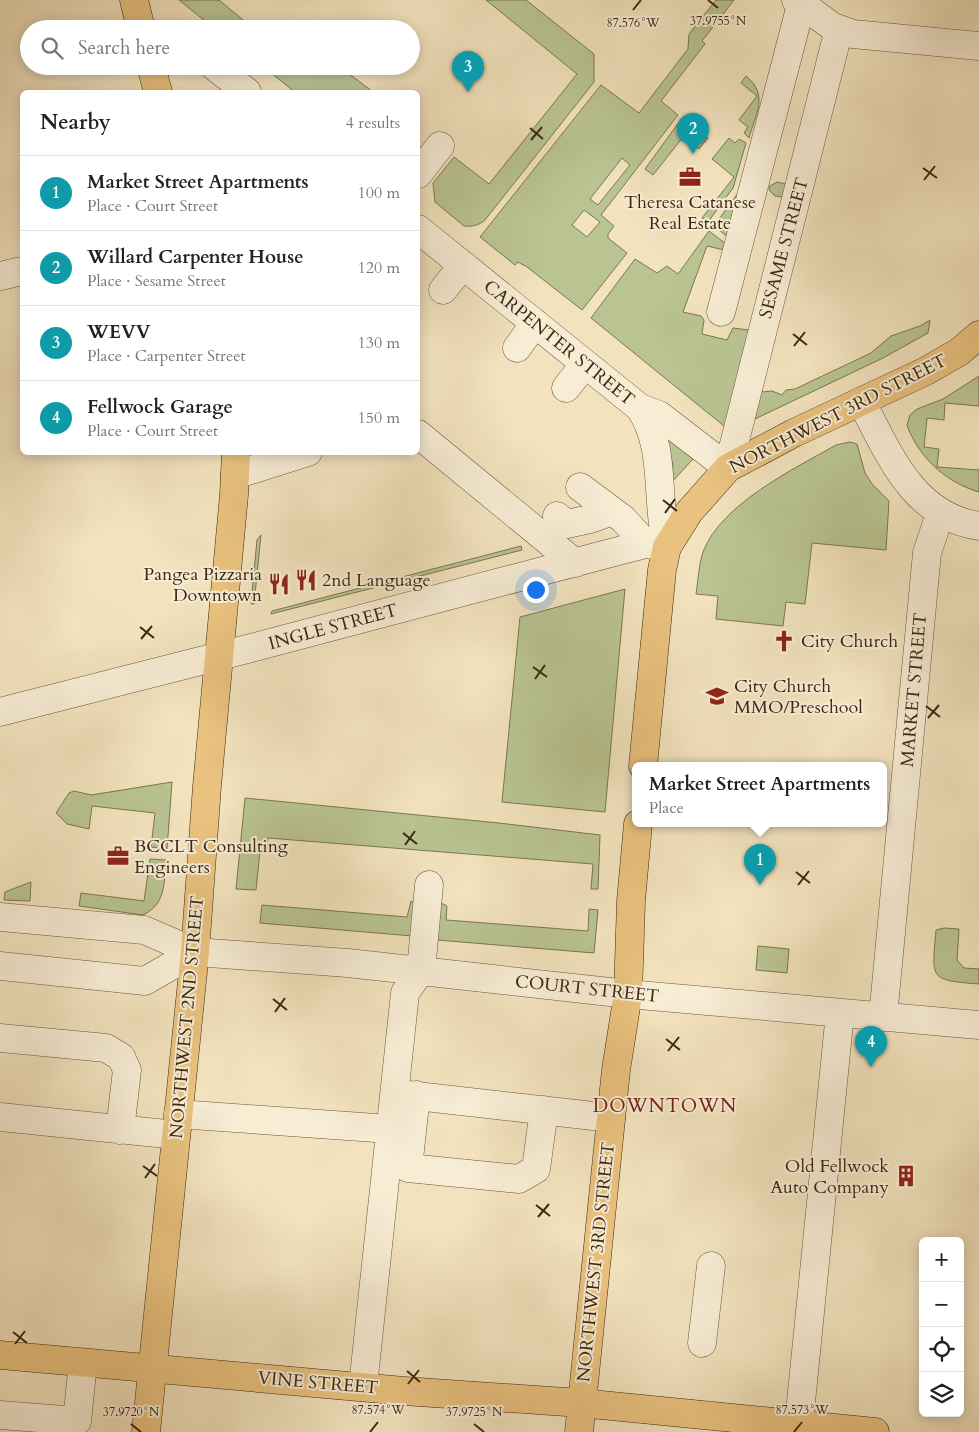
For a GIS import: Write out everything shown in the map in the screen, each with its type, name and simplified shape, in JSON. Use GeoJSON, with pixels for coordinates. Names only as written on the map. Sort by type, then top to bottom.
{"type":"FeatureCollection","features":[{"type":"Feature","properties":{"kind":"main road"},"geometry":{"type":"LineString","coordinates":[[153,75],[157,90]]}},
{"type":"Feature","properties":{"kind":"main road","name":"NORTHWEST 3RD STREET"},"geometry":{"type":"LineString","coordinates":[[644,762],[662,570],[656,546],[728,468],[794,433],[926,371],[959,352],[979,335]]}},
{"type":"Feature","properties":{"kind":"main road","name":"NORTHWEST 2ND STREET"},"geometry":{"type":"LineString","coordinates":[[146,1432],[195,952],[206,786],[236,464]]}},
{"type":"Feature","properties":{"kind":"main road","name":"NORTHWEST 3RD STREET"},"geometry":{"type":"LineString","coordinates":[[579,1432],[611,1118],[628,994],[631,901],[638,827]]}},
{"type":"Feature","properties":{"kind":"main road","name":"VINE STREET"},"geometry":{"type":"LineString","coordinates":[[0,1355],[581,1403],[798,1428],[875,1432]]}},
{"type":"Feature","properties":{"kind":"street"},"geometry":{"type":"LineString","coordinates":[[721,312],[806,4],[839,29],[853,34],[979,46]]}},
{"type":"Feature","properties":{"kind":"street","name":"SESAME STREET"},"geometry":{"type":"LineString","coordinates":[[728,468],[839,29]]}},
{"type":"Feature","properties":{"kind":"street"},"geometry":{"type":"LineString","coordinates":[[225,75],[244,90]]}},
{"type":"Feature","properties":{"kind":"street"},"geometry":{"type":"LineString","coordinates":[[420,171],[440,146]]}},
{"type":"Feature","properties":{"kind":"street","name":"CARPENTER STREET"},"geometry":{"type":"LineString","coordinates":[[420,231],[640,408],[659,416],[728,468]]}},
{"type":"Feature","properties":{"kind":"street"},"geometry":{"type":"LineString","coordinates":[[443,290],[463,265]]}},
{"type":"Feature","properties":{"kind":"street"},"geometry":{"type":"LineString","coordinates":[[0,276],[20,271]]}},
{"type":"Feature","properties":{"kind":"street"},"geometry":{"type":"LineString","coordinates":[[517,348],[535,323]]}},
{"type":"Feature","properties":{"kind":"street"},"geometry":{"type":"LineString","coordinates":[[566,388],[585,364]]}},
{"type":"Feature","properties":{"kind":"street"},"geometry":{"type":"LineString","coordinates":[[861,401],[894,465],[925,502],[940,514],[959,523],[979,526]]}},
{"type":"Feature","properties":{"kind":"street","name":"NORTHWEST 3RD STREET"},"geometry":{"type":"LineString","coordinates":[[640,408],[650,423],[656,447],[661,522],[656,546]]}},
{"type":"Feature","properties":{"kind":"street"},"geometry":{"type":"LineString","coordinates":[[420,436],[575,563]]}},
{"type":"Feature","properties":{"kind":"street"},"geometry":{"type":"LineString","coordinates":[[236,464],[290,455]]}},
{"type":"Feature","properties":{"kind":"street"},"geometry":{"type":"LineString","coordinates":[[601,515],[567,524],[568,502],[601,515],[623,519],[656,546]]}},
{"type":"Feature","properties":{"kind":"street","name":"MARKET STREET"},"geometry":{"type":"LineString","coordinates":[[883,1017],[927,553],[940,514]]}},
{"type":"Feature","properties":{"kind":"street","name":"INGLE STREET"},"geometry":{"type":"LineString","coordinates":[[0,712],[219,657],[575,563],[656,546]]}},
{"type":"Feature","properties":{"kind":"street"},"geometry":{"type":"LineString","coordinates":[[429,885],[421,970],[405,993],[404,1094],[408,1168],[518,1179],[536,1169],[544,1110]]}},
{"type":"Feature","properties":{"kind":"street","name":"COURT STREET"},"geometry":{"type":"LineString","coordinates":[[0,917],[144,930],[195,952],[421,970],[628,994],[979,1025]]}},
{"type":"Feature","properties":{"kind":"street"},"geometry":{"type":"LineString","coordinates":[[0,966],[145,981],[195,952]]}},
{"type":"Feature","properties":{"kind":"street"},"geometry":{"type":"LineString","coordinates":[[798,1428],[840,1013]]}},
{"type":"Feature","properties":{"kind":"street"},"geometry":{"type":"LineString","coordinates":[[0,1038],[106,1048],[120,1057],[127,1070],[120,1130]]}},
{"type":"Feature","properties":{"kind":"street"},"geometry":{"type":"LineString","coordinates":[[404,1094],[611,1118]]}},
{"type":"Feature","properties":{"kind":"street"},"geometry":{"type":"LineString","coordinates":[[363,1386],[390,1129],[404,1094]]}},
{"type":"Feature","properties":{"kind":"street"},"geometry":{"type":"LineString","coordinates":[[0,1117],[120,1130],[177,1124],[390,1129]]}},
{"type":"Feature","properties":{"kind":"street"},"geometry":{"type":"LineString","coordinates":[[702,1343],[711,1266]]}},
{"type":"Feature","properties":{"kind":"street"},"geometry":{"type":"LineString","coordinates":[[0,1414],[88,1421],[83,1362]]}},
{"type":"Feature","properties":{"kind":"green space"},"geometry":{"type":"Polygon","coordinates":[[[179,0],[219,0],[243,20],[204,20],[179,0]]]}},
{"type":"Feature","properties":{"kind":"green space"},"geometry":{"type":"Polygon","coordinates":[[[486,0],[526,0],[594,54],[594,82],[485,220],[475,225],[464,226],[435,202],[433,183],[454,157],[489,184],[577,74],[486,0]]]}},
{"type":"Feature","properties":{"kind":"green space"},"geometry":{"type":"Polygon","coordinates":[[[716,0],[734,0],[702,41],[705,44],[661,101],[678,115],[601,215],[614,226],[608,234],[608,238],[627,253],[582,310],[527,267],[518,262],[515,265],[480,237],[601,85],[639,113],[688,49],[689,34],[716,0]],[[622,158],[590,199],[598,205],[630,165],[622,158]],[[584,210],[572,225],[587,237],[600,222],[584,210]]]}},
{"type":"Feature","properties":{"kind":"green space"},"geometry":{"type":"Polygon","coordinates":[[[273,75],[351,75],[370,90],[292,90],[273,75]]]}},
{"type":"Feature","properties":{"kind":"green space"},"geometry":{"type":"Polygon","coordinates":[[[746,76],[753,83],[759,97],[759,105],[749,138],[744,133],[748,127],[739,120],[757,96],[741,83],[746,76]]]}},
{"type":"Feature","properties":{"kind":"green space"},"geometry":{"type":"Polygon","coordinates":[[[682,118],[708,138],[699,149],[683,137],[653,175],[645,169],[682,118]]]}},
{"type":"Feature","properties":{"kind":"green space"},"geometry":{"type":"Polygon","coordinates":[[[729,138],[735,143],[739,139],[746,143],[733,188],[708,222],[702,218],[734,177],[712,159],[729,138]]]}},
{"type":"Feature","properties":{"kind":"green space"},"geometry":{"type":"Polygon","coordinates":[[[777,182],[786,184],[783,197],[775,196],[769,190],[770,186],[777,182]]]}},
{"type":"Feature","properties":{"kind":"green space"},"geometry":{"type":"Polygon","coordinates":[[[738,193],[728,237],[714,226],[738,193]]]}},
{"type":"Feature","properties":{"kind":"green space"},"geometry":{"type":"Polygon","coordinates":[[[783,198],[729,430],[591,318],[635,259],[657,273],[667,266],[678,274],[709,231],[726,244],[724,250],[707,246],[683,312],[701,316],[704,320],[702,334],[727,340],[733,328],[749,330],[783,198]]]}},
{"type":"Feature","properties":{"kind":"green space"},"geometry":{"type":"Polygon","coordinates":[[[930,320],[928,333],[883,358],[755,419],[759,385],[763,392],[772,391],[782,395],[786,390],[795,389],[871,353],[891,336],[920,326],[930,320]]]}},
{"type":"Feature","properties":{"kind":"green space"},"geometry":{"type":"Polygon","coordinates":[[[979,376],[979,406],[945,403],[944,420],[927,418],[924,447],[939,449],[937,467],[979,470],[979,492],[956,482],[935,467],[918,448],[907,425],[910,415],[917,409],[943,399],[979,376]]]}},
{"type":"Feature","properties":{"kind":"green space"},"geometry":{"type":"Polygon","coordinates":[[[667,438],[693,459],[671,483],[673,467],[667,438]]]}},
{"type":"Feature","properties":{"kind":"green space"},"geometry":{"type":"Polygon","coordinates":[[[850,442],[857,444],[865,473],[872,484],[889,501],[886,550],[812,543],[805,604],[786,602],[783,626],[716,619],[718,596],[696,594],[703,552],[712,535],[725,518],[760,489],[836,445],[850,442]]]}},
{"type":"Feature","properties":{"kind":"green space"},"geometry":{"type":"Polygon","coordinates":[[[261,535],[254,604],[251,604],[257,540],[261,535]]]}},
{"type":"Feature","properties":{"kind":"green space"},"geometry":{"type":"Polygon","coordinates":[[[521,546],[522,550],[271,614],[272,611],[521,546]]]}},
{"type":"Feature","properties":{"kind":"green space"},"geometry":{"type":"Polygon","coordinates":[[[625,589],[605,812],[502,802],[520,617],[625,589]]]}},
{"type":"Feature","properties":{"kind":"green space"},"geometry":{"type":"Polygon","coordinates":[[[172,782],[167,849],[151,847],[155,813],[92,806],[89,829],[67,824],[56,813],[69,793],[74,791],[91,795],[172,782]]]}},
{"type":"Feature","properties":{"kind":"green space"},"geometry":{"type":"Polygon","coordinates":[[[245,798],[600,835],[598,889],[591,889],[593,864],[268,838],[267,850],[260,851],[256,890],[236,889],[245,798]]]}},
{"type":"Feature","properties":{"kind":"green space"},"geometry":{"type":"Polygon","coordinates":[[[150,859],[166,860],[164,885],[160,899],[151,910],[143,915],[79,906],[81,893],[144,901],[150,859]]]}},
{"type":"Feature","properties":{"kind":"green space"},"geometry":{"type":"Polygon","coordinates":[[[31,882],[30,901],[4,900],[5,892],[31,882]]]}},
{"type":"Feature","properties":{"kind":"green space"},"geometry":{"type":"Polygon","coordinates":[[[411,901],[414,902],[412,936],[260,923],[262,905],[407,917],[411,901]]]}},
{"type":"Feature","properties":{"kind":"green space"},"geometry":{"type":"Polygon","coordinates":[[[441,903],[447,906],[446,920],[588,931],[589,909],[598,910],[594,953],[437,940],[441,903]]]}},
{"type":"Feature","properties":{"kind":"green space"},"geometry":{"type":"Polygon","coordinates":[[[944,928],[959,929],[957,960],[964,968],[979,969],[979,984],[950,981],[937,974],[934,968],[936,930],[944,928]]]}},
{"type":"Feature","properties":{"kind":"green space"},"geometry":{"type":"Polygon","coordinates":[[[758,946],[789,949],[787,973],[756,970],[758,946]]]}},
{"type":"Feature","properties":{"kind":"place","name":"WEVV"},"geometry":{"type":"Point","coordinates":[468,92]}},
{"type":"Feature","properties":{"kind":"place","name":"Willard Carpenter House"},"geometry":{"type":"Point","coordinates":[693,154]}},
{"type":"Feature","properties":{"kind":"place","name":"Theresa Catanese Real Estate"},"geometry":{"type":"Point","coordinates":[690,177]}},
{"type":"Feature","properties":{"kind":"place","name":"2nd Language"},"geometry":{"type":"Point","coordinates":[306,580]}},
{"type":"Feature","properties":{"kind":"place","name":"Pangea Pizzaria Downtown"},"geometry":{"type":"Point","coordinates":[279,584]}},
{"type":"Feature","properties":{"kind":"place","name":"City Church"},"geometry":{"type":"Point","coordinates":[784,641]}},
{"type":"Feature","properties":{"kind":"place","name":"City Church MMO/Preschool"},"geometry":{"type":"Point","coordinates":[717,696]}},
{"type":"Feature","properties":{"kind":"place","name":"BCCLT Consulting Engineers"},"geometry":{"type":"Point","coordinates":[118,856]}},
{"type":"Feature","properties":{"kind":"place","name":"Market Street Apartments"},"geometry":{"type":"Point","coordinates":[760,885]}},
{"type":"Feature","properties":{"kind":"place","name":"Fellwock Garage"},"geometry":{"type":"Point","coordinates":[871,1067]}},
{"type":"Feature","properties":{"kind":"place","name":"Old Fellwock Auto Company"},"geometry":{"type":"Point","coordinates":[906,1176]}},
{"type":"Feature","properties":{"kind":"district","name":"DOWNTOWN"},"geometry":{"type":"Point","coordinates":[665,1106]}}]}
